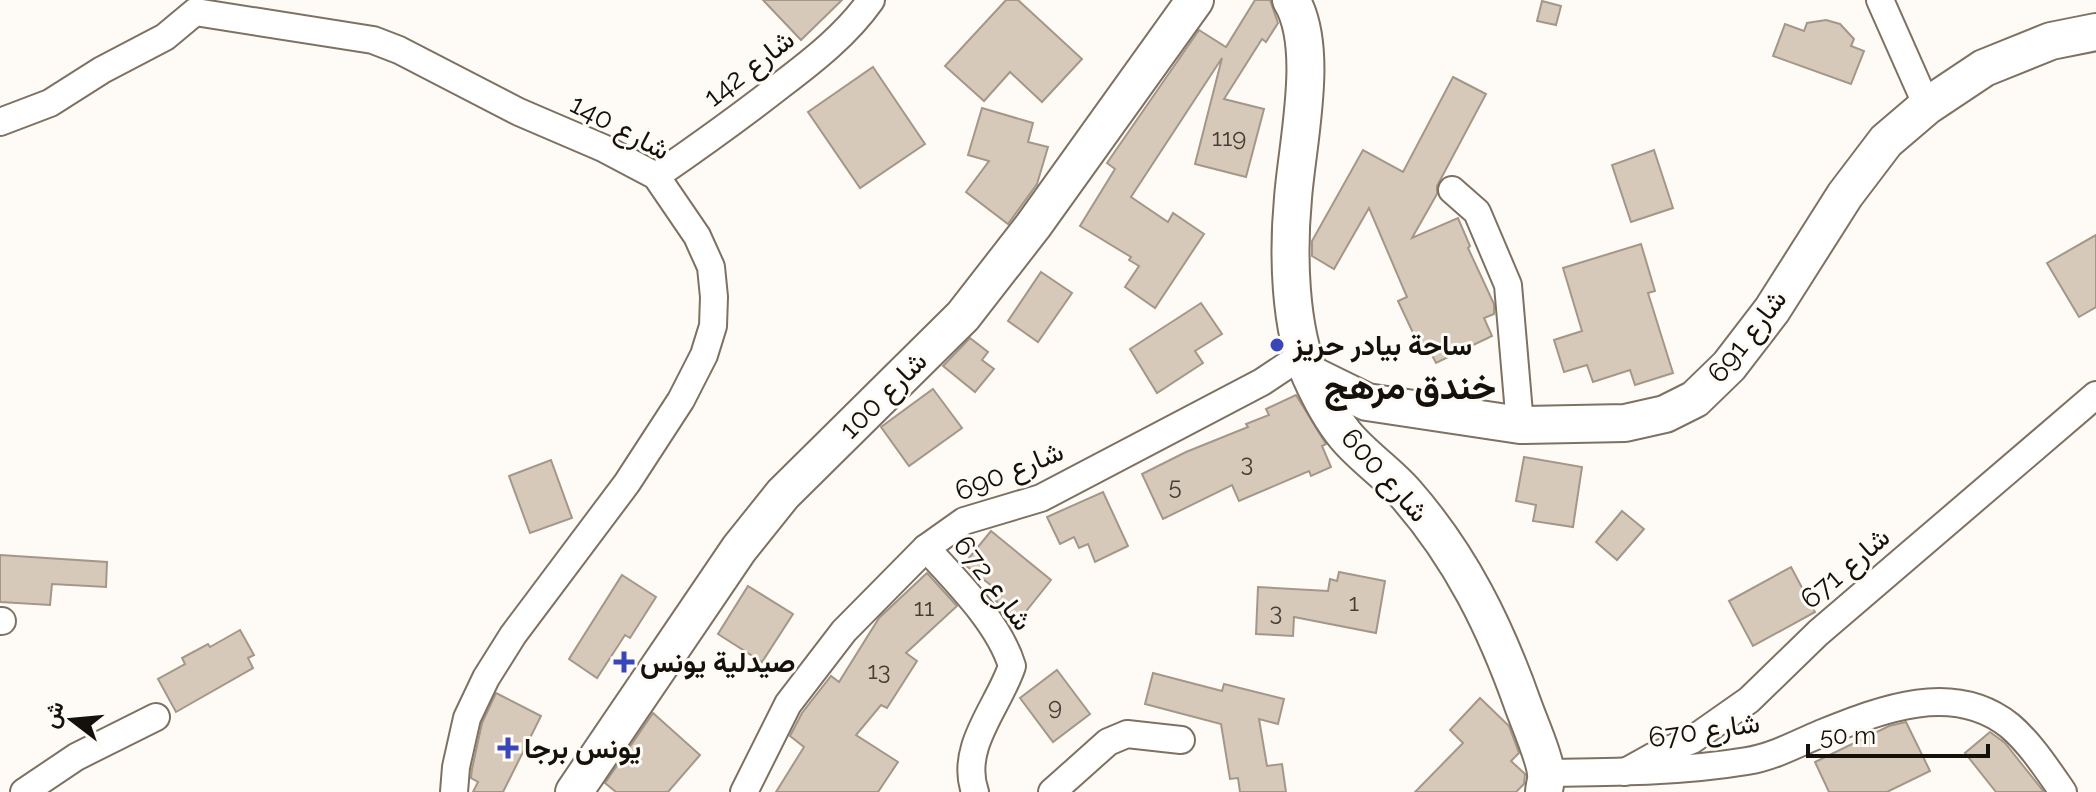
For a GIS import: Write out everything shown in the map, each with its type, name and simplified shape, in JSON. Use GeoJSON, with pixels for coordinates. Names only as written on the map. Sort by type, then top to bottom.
{"type":"FeatureCollection","features":[{"type":"Feature","properties":{"kind":"main road","name":"شارع 100"},"geometry":{"type":"LineString","coordinates":[[574,792],[739,549],[783,494],[963,316],[1033,226],[1195,0]]}},
{"type":"Feature","properties":{"kind":"main road","name":"شارع 600"},"geometry":{"type":"LineString","coordinates":[[1291,0],[1305,45],[1302,120],[1292,199],[1291,287],[1307,364],[1322,399],[1346,436],[1404,492],[1449,548],[1482,605],[1517,688],[1545,783]]}},
{"type":"Feature","properties":{"kind":"main road","name":"شارع 691"},"geometry":{"type":"LineString","coordinates":[[1307,364],[1367,402],[1520,425],[1625,423],[1665,414],[1695,399],[1729,366],[1772,310],[1845,195],[1886,141],[1927,106],[1984,68],[2051,41],[2096,32]]}},
{"type":"Feature","properties":{"kind":"street","name":"شارع 142"},"geometry":{"type":"LineString","coordinates":[[656,176],[814,59],[857,19],[871,0]]}},
{"type":"Feature","properties":{"kind":"street"},"geometry":{"type":"LineString","coordinates":[[1880,0],[1927,106]]}},
{"type":"Feature","properties":{"kind":"street","name":"شارع 140"},"geometry":{"type":"LineString","coordinates":[[0,122],[50,103],[102,70],[165,37],[191,6],[373,40],[399,50],[466,87],[603,148],[656,176],[697,236],[711,267],[714,297],[713,326],[704,355],[681,400],[627,483],[513,635],[486,678],[467,718],[454,792]]}},
{"type":"Feature","properties":{"kind":"street"},"geometry":{"type":"LineString","coordinates":[[1452,190],[1477,212],[1508,285],[1520,425]]}},
{"type":"Feature","properties":{"kind":"street","name":"شارع 690"},"geometry":{"type":"LineString","coordinates":[[744,792],[788,704],[844,631],[926,548],[964,521],[1041,498],[1262,382],[1307,364]]}},
{"type":"Feature","properties":{"kind":"street","name":"شارع 671"},"geometry":{"type":"LineString","coordinates":[[1625,772],[1692,740],[1749,700],[1818,633],[2096,395]]}},
{"type":"Feature","properties":{"kind":"street","name":"شارع 672"},"geometry":{"type":"LineString","coordinates":[[926,548],[1005,644],[1012,666],[973,750],[970,772],[975,792]]}},
{"type":"Feature","properties":{"kind":"street","name":"شارع 670"},"geometry":{"type":"LineString","coordinates":[[1545,783],[1748,761],[1886,711],[1921,702],[1945,701],[1967,703],[1988,711],[2010,726],[2028,744],[2063,792]]}},
{"type":"Feature","properties":{"kind":"street"},"geometry":{"type":"LineString","coordinates":[[24,792],[76,757],[156,717]]}},
{"type":"Feature","properties":{"kind":"street"},"geometry":{"type":"LineString","coordinates":[[1052,792],[1108,742],[1127,734],[1181,740]]}},
{"type":"Feature","properties":{"kind":"building"},"geometry":{"type":"Polygon","coordinates":[[[763,0],[842,0],[801,40],[763,0]]]}},
{"type":"Feature","properties":{"kind":"building"},"geometry":{"type":"Polygon","coordinates":[[[1006,0],[1018,0],[1082,59],[1042,102],[1010,72],[984,101],[945,66],[1006,0]]]}},
{"type":"Feature","properties":{"kind":"building"},"geometry":{"type":"Polygon","coordinates":[[[1255,0],[1270,0],[1278,23],[1266,42],[1262,39],[1224,99],[1264,109],[1246,177],[1195,164],[1222,58],[1131,197],[1168,222],[1173,213],[1204,234],[1155,308],[1125,287],[1139,266],[1129,260],[1131,257],[1080,226],[1115,169],[1107,163],[1199,30],[1226,47],[1255,0]]]}},
{"type":"Feature","properties":{"kind":"building"},"geometry":{"type":"Polygon","coordinates":[[[1542,1],[1561,6],[1556,25],[1537,21],[1542,1]]]}},
{"type":"Feature","properties":{"kind":"building"},"geometry":{"type":"Polygon","coordinates":[[[1826,20],[1840,24],[1854,39],[1851,46],[1864,51],[1851,84],[1773,56],[1785,24],[1804,31],[1807,23],[1826,20]]]}},
{"type":"Feature","properties":{"kind":"building"},"geometry":{"type":"Polygon","coordinates":[[[873,67],[925,144],[860,188],[808,112],[873,67]]]}},
{"type":"Feature","properties":{"kind":"building"},"geometry":{"type":"Polygon","coordinates":[[[1453,77],[1486,94],[1412,238],[1458,218],[1494,304],[1494,314],[1484,318],[1492,336],[1436,363],[1430,351],[1423,354],[1398,301],[1407,297],[1369,208],[1334,269],[1312,256],[1312,241],[1363,150],[1403,172],[1453,77]]]}},
{"type":"Feature","properties":{"kind":"building"},"geometry":{"type":"Polygon","coordinates":[[[982,108],[1033,123],[1028,142],[1048,147],[1037,184],[1008,224],[966,192],[989,161],[968,155],[982,108]]]}},
{"type":"Feature","properties":{"kind":"building"},"geometry":{"type":"Polygon","coordinates":[[[1654,150],[1673,208],[1631,222],[1612,165],[1654,150]]]}},
{"type":"Feature","properties":{"kind":"building"},"geometry":{"type":"Polygon","coordinates":[[[2096,235],[2096,307],[2079,317],[2047,263],[2096,235]]]}},
{"type":"Feature","properties":{"kind":"building"},"geometry":{"type":"Polygon","coordinates":[[[1641,244],[1655,291],[1648,293],[1673,373],[1635,385],[1630,370],[1593,382],[1587,365],[1564,372],[1554,340],[1582,331],[1563,268],[1641,244]]]}},
{"type":"Feature","properties":{"kind":"building"},"geometry":{"type":"Polygon","coordinates":[[[1041,272],[1072,293],[1038,342],[1008,321],[1041,272]]]}},
{"type":"Feature","properties":{"kind":"building"},"geometry":{"type":"Polygon","coordinates":[[[1201,303],[1222,334],[1195,351],[1203,363],[1157,393],[1130,349],[1201,303]]]}},
{"type":"Feature","properties":{"kind":"building"},"geometry":{"type":"Polygon","coordinates":[[[970,338],[988,352],[982,360],[994,369],[975,392],[943,366],[970,338]]]}},
{"type":"Feature","properties":{"kind":"building"},"geometry":{"type":"Polygon","coordinates":[[[933,389],[962,428],[909,466],[881,427],[933,389]]]}},
{"type":"Feature","properties":{"kind":"building"},"geometry":{"type":"Polygon","coordinates":[[[1296,395],[1326,444],[1322,446],[1331,467],[1311,476],[1309,471],[1239,501],[1232,485],[1163,519],[1142,474],[1248,427],[1246,424],[1269,415],[1266,409],[1296,395]]]}},
{"type":"Feature","properties":{"kind":"building"},"geometry":{"type":"Polygon","coordinates":[[[1524,457],[1582,467],[1573,527],[1533,521],[1536,505],[1516,501],[1524,457]]]}},
{"type":"Feature","properties":{"kind":"building"},"geometry":{"type":"Polygon","coordinates":[[[551,460],[572,518],[530,533],[509,476],[551,460]]]}},
{"type":"Feature","properties":{"kind":"building"},"geometry":{"type":"Polygon","coordinates":[[[1103,492],[1128,546],[1095,562],[1088,544],[1079,548],[1074,537],[1060,544],[1047,517],[1103,492]]]}},
{"type":"Feature","properties":{"kind":"building"},"geometry":{"type":"Polygon","coordinates":[[[1622,511],[1644,529],[1617,560],[1596,542],[1622,511]]]}},
{"type":"Feature","properties":{"kind":"building"},"geometry":{"type":"Polygon","coordinates":[[[991,531],[1051,580],[1019,620],[996,601],[1002,594],[964,564],[991,531]]]}},
{"type":"Feature","properties":{"kind":"building"},"geometry":{"type":"Polygon","coordinates":[[[0,555],[107,562],[106,587],[52,584],[50,605],[0,602],[0,555]]]}},
{"type":"Feature","properties":{"kind":"building"},"geometry":{"type":"Polygon","coordinates":[[[1791,567],[1815,612],[1753,646],[1729,601],[1791,567]]]}},
{"type":"Feature","properties":{"kind":"building"},"geometry":{"type":"Polygon","coordinates":[[[1339,572],[1385,581],[1376,633],[1294,617],[1293,636],[1256,634],[1258,587],[1328,591],[1330,579],[1337,581],[1339,572]]]}},
{"type":"Feature","properties":{"kind":"building"},"geometry":{"type":"Polygon","coordinates":[[[927,573],[957,606],[906,653],[917,661],[887,708],[881,705],[856,735],[898,762],[878,792],[776,792],[804,747],[790,736],[802,713],[831,676],[839,682],[879,618],[927,573]]]}},
{"type":"Feature","properties":{"kind":"building"},"geometry":{"type":"Polygon","coordinates":[[[622,575],[656,597],[630,638],[625,635],[597,678],[569,659],[622,575]]]}},
{"type":"Feature","properties":{"kind":"building"},"geometry":{"type":"Polygon","coordinates":[[[748,586],[793,614],[762,662],[718,634],[748,586]]]}},
{"type":"Feature","properties":{"kind":"building"},"geometry":{"type":"Polygon","coordinates":[[[240,630],[254,655],[248,658],[253,668],[176,712],[158,679],[185,664],[182,658],[240,630]]]}},
{"type":"Feature","properties":{"kind":"building"},"geometry":{"type":"Polygon","coordinates":[[[1057,670],[1090,714],[1053,742],[1020,698],[1057,670]]]}},
{"type":"Feature","properties":{"kind":"building"},"geometry":{"type":"Polygon","coordinates":[[[1153,673],[1222,691],[1224,684],[1284,699],[1278,724],[1259,719],[1267,766],[1282,764],[1286,792],[1240,792],[1238,778],[1230,779],[1221,724],[1145,704],[1153,673]]]}},
{"type":"Feature","properties":{"kind":"building"},"geometry":{"type":"Polygon","coordinates":[[[496,693],[541,716],[503,792],[473,792],[478,782],[471,778],[472,769],[482,723],[496,693]]]}},
{"type":"Feature","properties":{"kind":"building"},"geometry":{"type":"Polygon","coordinates":[[[1480,698],[1509,726],[1519,753],[1511,761],[1525,774],[1524,784],[1516,792],[1415,792],[1463,743],[1450,730],[1480,698]]]}},
{"type":"Feature","properties":{"kind":"building"},"geometry":{"type":"Polygon","coordinates":[[[653,713],[700,755],[668,792],[616,792],[605,783],[653,713]]]}},
{"type":"Feature","properties":{"kind":"building"},"geometry":{"type":"Polygon","coordinates":[[[1906,722],[1930,771],[1887,792],[1829,792],[1815,762],[1889,726],[1906,722]]]}},
{"type":"Feature","properties":{"kind":"building"},"geometry":{"type":"Polygon","coordinates":[[[1990,732],[2005,743],[2044,792],[1996,792],[1965,753],[1990,732]]]}},
{"type":"Feature","properties":{"kind":"place","name":"ساحة بيادر حريز"},"geometry":{"type":"Point","coordinates":[1277,345]}},
{"type":"Feature","properties":{"kind":"place","name":"صيدلية يونس"},"geometry":{"type":"Point","coordinates":[624,662]}},
{"type":"Feature","properties":{"kind":"place","name":"يونس برجا"},"geometry":{"type":"Point","coordinates":[508,748]}},
{"type":"Feature","properties":{"kind":"district","name":"خندق مرهج"},"geometry":{"type":"Point","coordinates":[1410,386]}}]}
